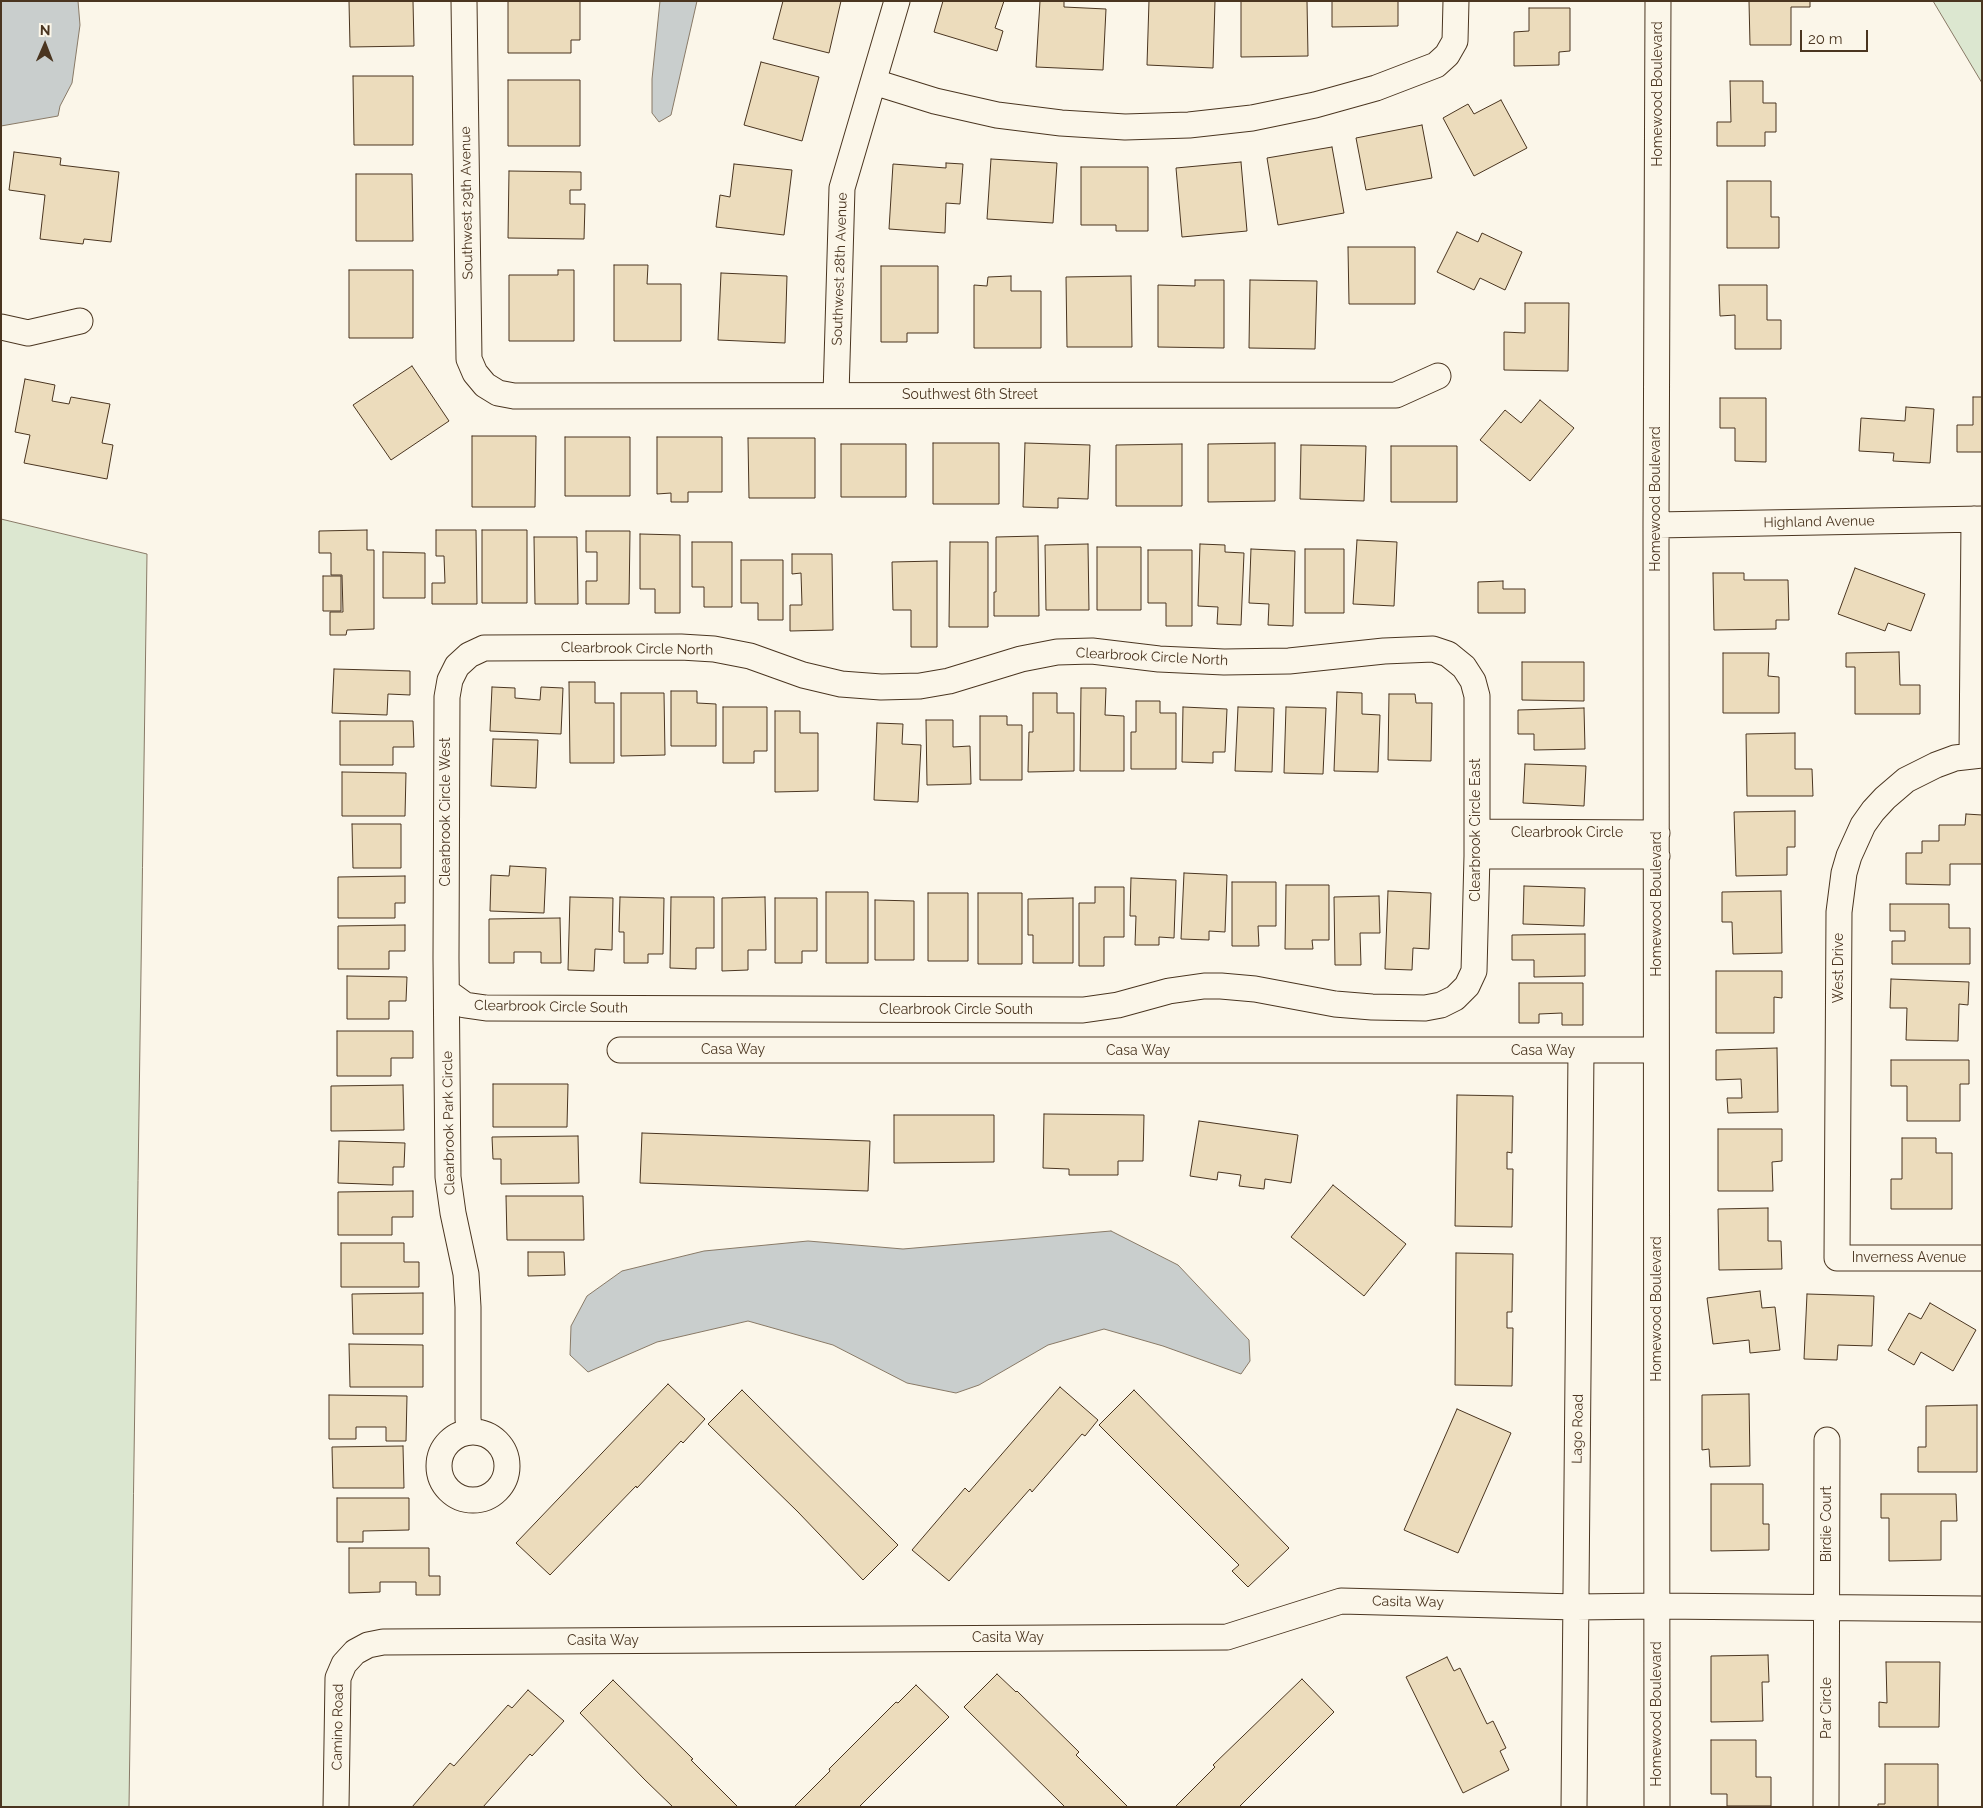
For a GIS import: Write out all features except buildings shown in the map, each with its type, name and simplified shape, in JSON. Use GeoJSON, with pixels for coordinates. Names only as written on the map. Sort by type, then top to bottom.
{"type":"FeatureCollection","features":[{"type":"Feature","properties":{"kind":"street","name":"Southwest 29th Avenue"},"geometry":{"type":"LineString","coordinates":[[464,1],[469,359],[475,373],[485,385],[498,393]]}},
{"type":"Feature","properties":{"kind":"street","name":"Southwest 28th Avenue"},"geometry":{"type":"LineString","coordinates":[[836,395],[842,188],[897,1]]}},
{"type":"Feature","properties":{"kind":"street"},"geometry":{"type":"LineString","coordinates":[[874,82],[953,105],[998,115],[1052,122],[1125,126],[1189,125],[1252,118],[1315,105],[1376,88],[1422,72],[1436,65],[1447,55],[1455,41],[1456,1]]}},
{"type":"Feature","properties":{"kind":"street","name":"Homewood Boulevard"},"geometry":{"type":"LineString","coordinates":[[1657,1807],[1656,525],[1658,1]]}},
{"type":"Feature","properties":{"kind":"street"},"geometry":{"type":"LineString","coordinates":[[1,327],[28,333],[80,321]]}},
{"type":"Feature","properties":{"kind":"street","name":"Southwest 6th Street"},"geometry":{"type":"LineString","coordinates":[[498,393],[514,396],[1396,395],[1438,376]]}},
{"type":"Feature","properties":{"kind":"street"},"geometry":{"type":"LineString","coordinates":[[1977,755],[1978,519]]}},
{"type":"Feature","properties":{"kind":"street","name":"Highland Avenue"},"geometry":{"type":"LineString","coordinates":[[1656,525],[1978,519]]}},
{"type":"Feature","properties":{"kind":"street","name":"Clearbrook Circle North"},"geometry":{"type":"LineString","coordinates":[[484,648],[681,647],[714,649],[750,656],[813,677],[842,684],[880,687],[920,686],[949,681],[1021,659],[1057,652],[1092,651],[1159,659],[1224,662],[1289,661],[1384,651],[1432,649],[1448,654],[1464,667]]}},
{"type":"Feature","properties":{"kind":"street","name":"Clearbrook Circle West"},"geometry":{"type":"LineString","coordinates":[[447,992],[447,697],[450,680],[457,666],[469,655],[484,648]]}},
{"type":"Feature","properties":{"kind":"street","name":"Clearbrook Circle East"},"geometry":{"type":"LineString","coordinates":[[1461,992],[1467,986],[1474,971],[1477,844],[1476,696],[1473,680],[1464,667]]}},
{"type":"Feature","properties":{"kind":"street","name":"West Drive"},"geometry":{"type":"LineString","coordinates":[[1837,1258],[1839,912],[1846,864],[1863,825],[1873,811],[1894,789],[1906,780],[1936,765],[1977,755]]}},
{"type":"Feature","properties":{"kind":"street","name":"Clearbrook Circle"},"geometry":{"type":"LineString","coordinates":[[1477,844],[1657,845]]}},
{"type":"Feature","properties":{"kind":"street","name":"Clearbrook Circle South"},"geometry":{"type":"LineString","coordinates":[[447,992],[465,1005],[486,1008],[1083,1010],[1118,1005],[1170,991],[1204,986],[1255,989],[1335,1004],[1372,1007],[1425,1008],[1441,1005],[1455,998],[1461,992]]}},
{"type":"Feature","properties":{"kind":"street","name":"Clearbrook Park Circle"},"geometry":{"type":"LineString","coordinates":[[447,992],[448,1178],[453,1213],[466,1274],[468,1307],[468,1418],[470,1432]]}},
{"type":"Feature","properties":{"kind":"street","name":"Casa Way"},"geometry":{"type":"LineString","coordinates":[[620,1050],[1656,1050]]}},
{"type":"Feature","properties":{"kind":"street","name":"Lago Road"},"geometry":{"type":"LineString","coordinates":[[1574,1807],[1581,1051]]}},
{"type":"Feature","properties":{"kind":"street","name":"Inverness Avenue"},"geometry":{"type":"LineString","coordinates":[[1837,1258],[1982,1258]]}},
{"type":"Feature","properties":{"kind":"street","name":"Birdie Court"},"geometry":{"type":"LineString","coordinates":[[1827,1440],[1827,1608]]}},
{"type":"Feature","properties":{"kind":"street","name":"Casita Way"},"geometry":{"type":"LineString","coordinates":[[355,1652],[368,1645],[383,1642],[1227,1637],[1341,1601],[1576,1607],[1658,1606]]}},
{"type":"Feature","properties":{"kind":"street"},"geometry":{"type":"LineString","coordinates":[[1658,1606],[1982,1609]]}},
{"type":"Feature","properties":{"kind":"street","name":"Par Circle"},"geometry":{"type":"LineString","coordinates":[[1826,1807],[1827,1608]]}},
{"type":"Feature","properties":{"kind":"street","name":"Camino Road"},"geometry":{"type":"LineString","coordinates":[[336,1807],[338,1678],[344,1664],[355,1652]]}},
{"type":"Feature","properties":{"kind":"green space"},"geometry":{"type":"Polygon","coordinates":[[[1933,1],[1982,1],[1982,83],[1933,1]]]}},
{"type":"Feature","properties":{"kind":"green space"},"geometry":{"type":"Polygon","coordinates":[[[1,519],[147,554],[129,1807],[1,1807],[1,519]]]}},
{"type":"Feature","properties":{"kind":"shaded area"},"geometry":{"type":"Polygon","coordinates":[[[1,1],[78,1],[80,25],[72,83],[60,106],[58,116],[1,126],[1,1]]]}},
{"type":"Feature","properties":{"kind":"shaded area"},"geometry":{"type":"Polygon","coordinates":[[[660,1],[697,1],[671,115],[659,122],[652,113],[652,79],[660,1]]]}},
{"type":"Feature","properties":{"kind":"shaded area"},"geometry":{"type":"Polygon","coordinates":[[[1111,1231],[1178,1265],[1249,1340],[1250,1361],[1241,1374],[1163,1346],[1104,1329],[1048,1345],[979,1385],[956,1393],[907,1383],[833,1345],[748,1321],[657,1342],[588,1372],[570,1355],[571,1326],[587,1296],[622,1271],[704,1251],[808,1241],[903,1249],[1111,1231]]]}}]}
